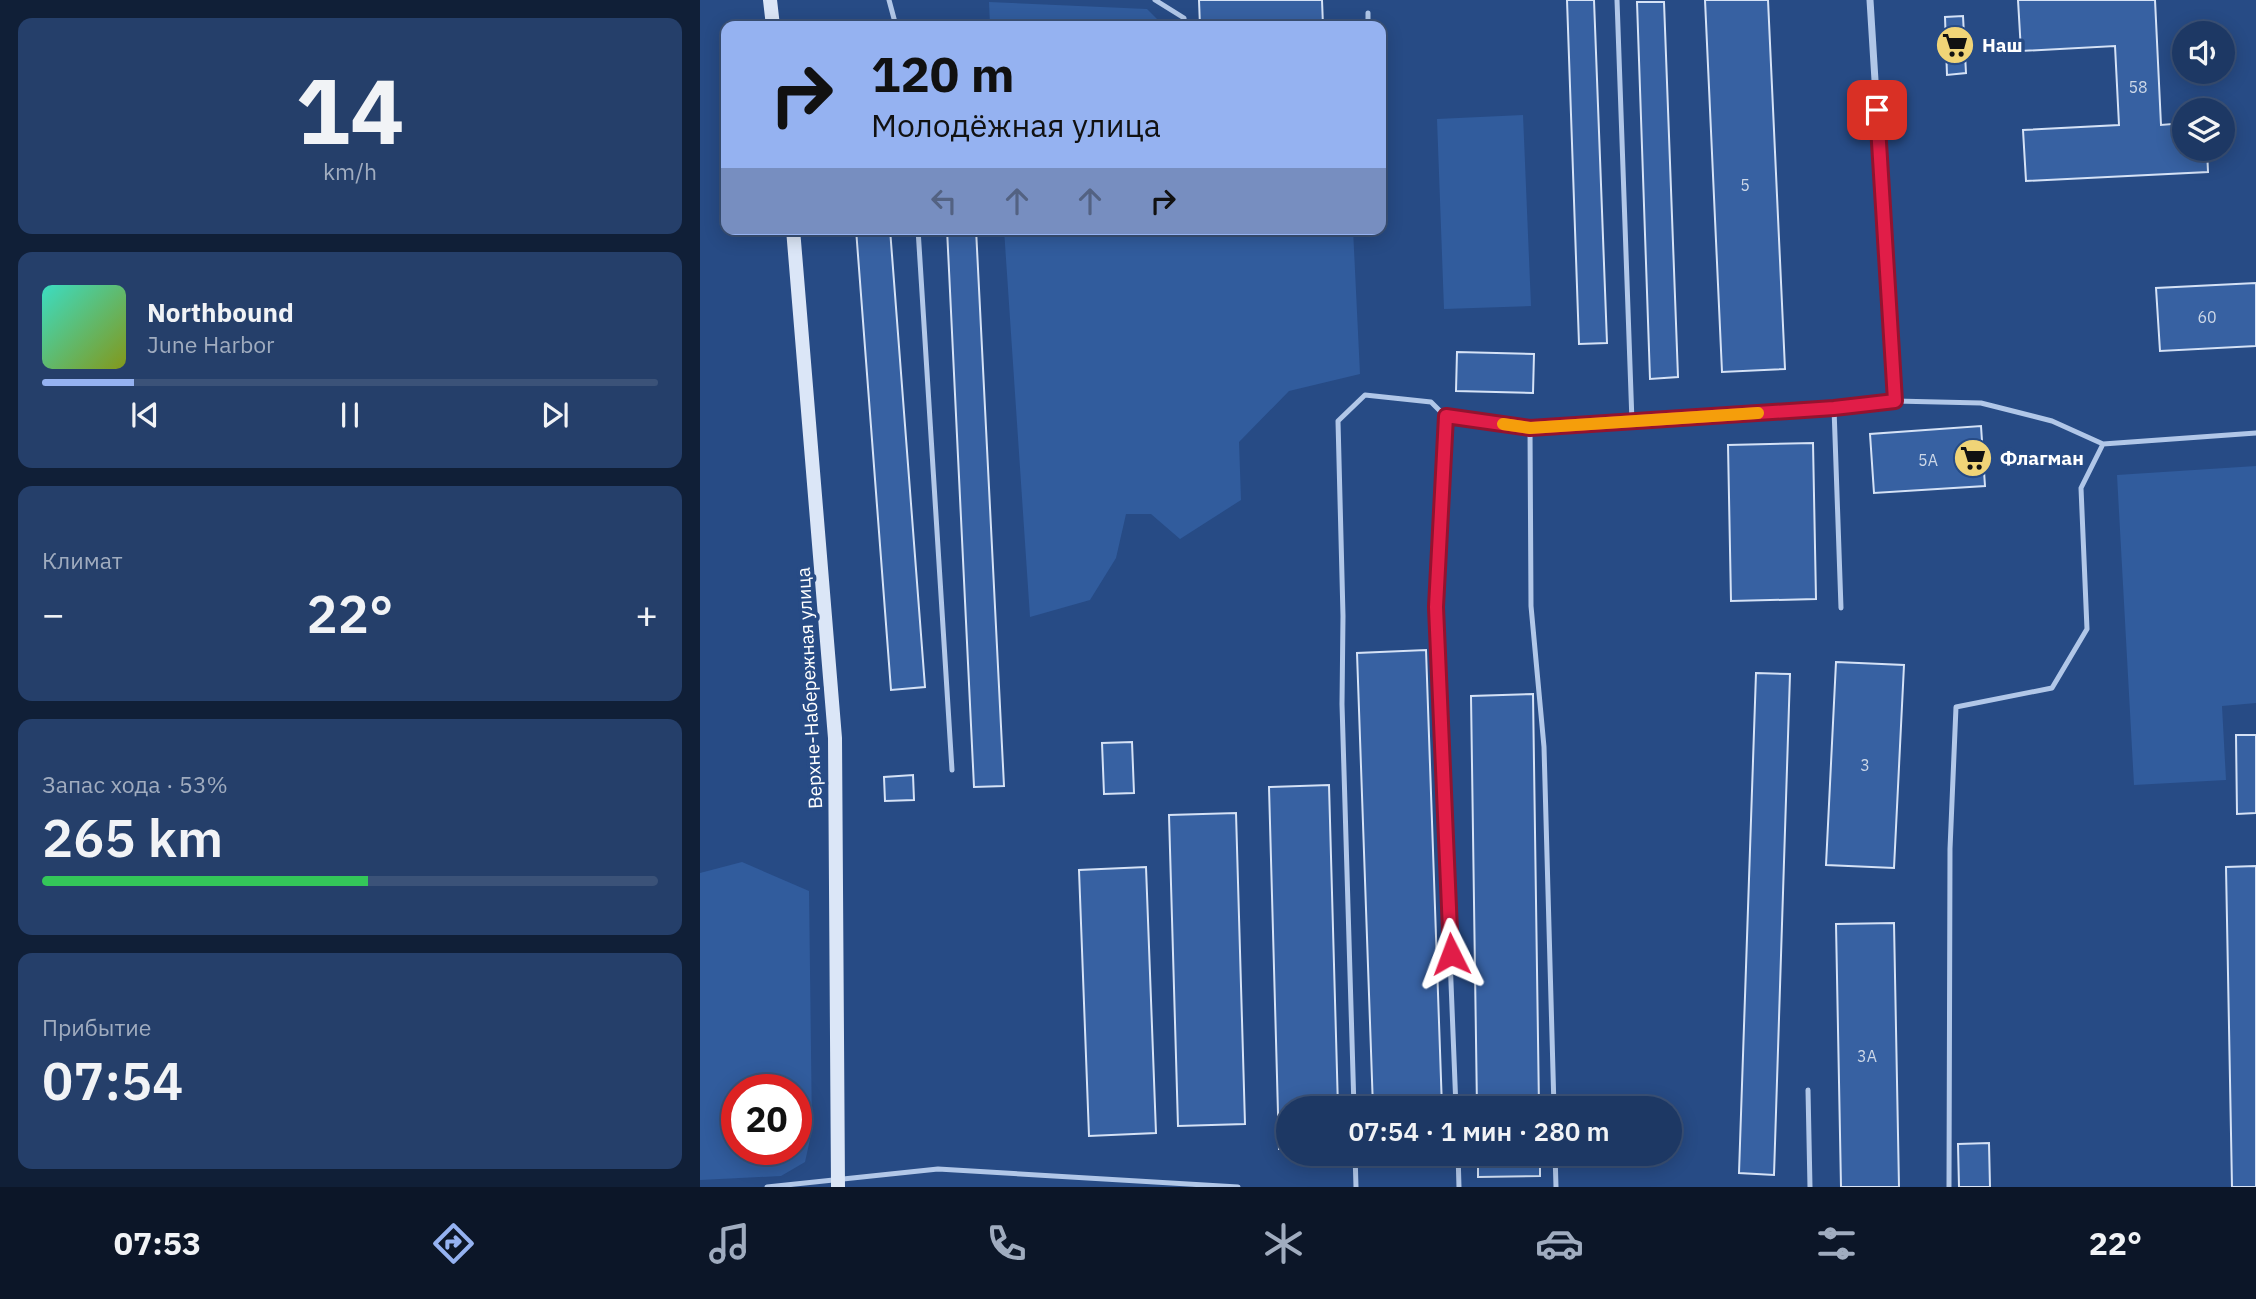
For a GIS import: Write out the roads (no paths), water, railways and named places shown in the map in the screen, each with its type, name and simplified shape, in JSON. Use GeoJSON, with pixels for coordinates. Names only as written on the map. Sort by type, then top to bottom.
{"type":"FeatureCollection","features":[{"type":"Feature","properties":{"kind":"street"},"geometry":{"type":"LineString","coordinates":[[770,0],[772,21]]}},
{"type":"Feature","properties":{"kind":"street"},"geometry":{"type":"LineString","coordinates":[[1870,0],[1895,401]]}},
{"type":"Feature","properties":{"kind":"street","name":"Верхне-Набережная улица"},"geometry":{"type":"LineString","coordinates":[[793,235],[835,738],[837,1183]]}},
{"type":"Feature","properties":{"kind":"lane"},"geometry":{"type":"LineString","coordinates":[[889,0],[895,21]]}},
{"type":"Feature","properties":{"kind":"lane"},"geometry":{"type":"LineString","coordinates":[[1155,0],[1184,18],[1184,21]]}},
{"type":"Feature","properties":{"kind":"lane"},"geometry":{"type":"LineString","coordinates":[[1617,0],[1632,422]]}},
{"type":"Feature","properties":{"kind":"lane"},"geometry":{"type":"LineString","coordinates":[[1368,13],[1368,21]]}},
{"type":"Feature","properties":{"kind":"lane"},"geometry":{"type":"LineString","coordinates":[[918,235],[952,771]]}},
{"type":"Feature","properties":{"kind":"lane"},"geometry":{"type":"LineString","coordinates":[[1353,1096],[1342,704],[1343,616],[1338,421],[1364,395],[1431,402],[1446,416],[1530,428],[1834,408],[1895,401],[1981,403],[2052,421],[2103,444],[2256,432]]}},
{"type":"Feature","properties":{"kind":"lane"},"geometry":{"type":"LineString","coordinates":[[1834,408],[1841,608]]}},
{"type":"Feature","properties":{"kind":"lane"},"geometry":{"type":"LineString","coordinates":[[1446,416],[1436,607],[1456,1096]]}},
{"type":"Feature","properties":{"kind":"lane"},"geometry":{"type":"LineString","coordinates":[[1530,428],[1531,606],[1544,747],[1554,1096]]}},
{"type":"Feature","properties":{"kind":"lane"},"geometry":{"type":"LineString","coordinates":[[1950,1187],[1950,849],[1956,707],[2052,688],[2087,629],[2081,488],[2103,444]]}},
{"type":"Feature","properties":{"kind":"lane"},"geometry":{"type":"LineString","coordinates":[[1808,1090],[1810,1187]]}},
{"type":"Feature","properties":{"kind":"lane"},"geometry":{"type":"LineString","coordinates":[[1355,1166],[1356,1187]]}},
{"type":"Feature","properties":{"kind":"lane"},"geometry":{"type":"LineString","coordinates":[[1458,1166],[1459,1187]]}},
{"type":"Feature","properties":{"kind":"lane"},"geometry":{"type":"LineString","coordinates":[[1555,1166],[1556,1187]]}},
{"type":"Feature","properties":{"kind":"lane"},"geometry":{"type":"LineString","coordinates":[[767,1187],[837,1183],[938,1169],[1238,1187]]}},
{"type":"Feature","properties":{"kind":"place","name":"Наш"},"geometry":{"type":"Point","coordinates":[1955,45]}},
{"type":"Feature","properties":{"kind":"place","name":"Флагман"},"geometry":{"type":"Point","coordinates":[1973,458]}}]}
